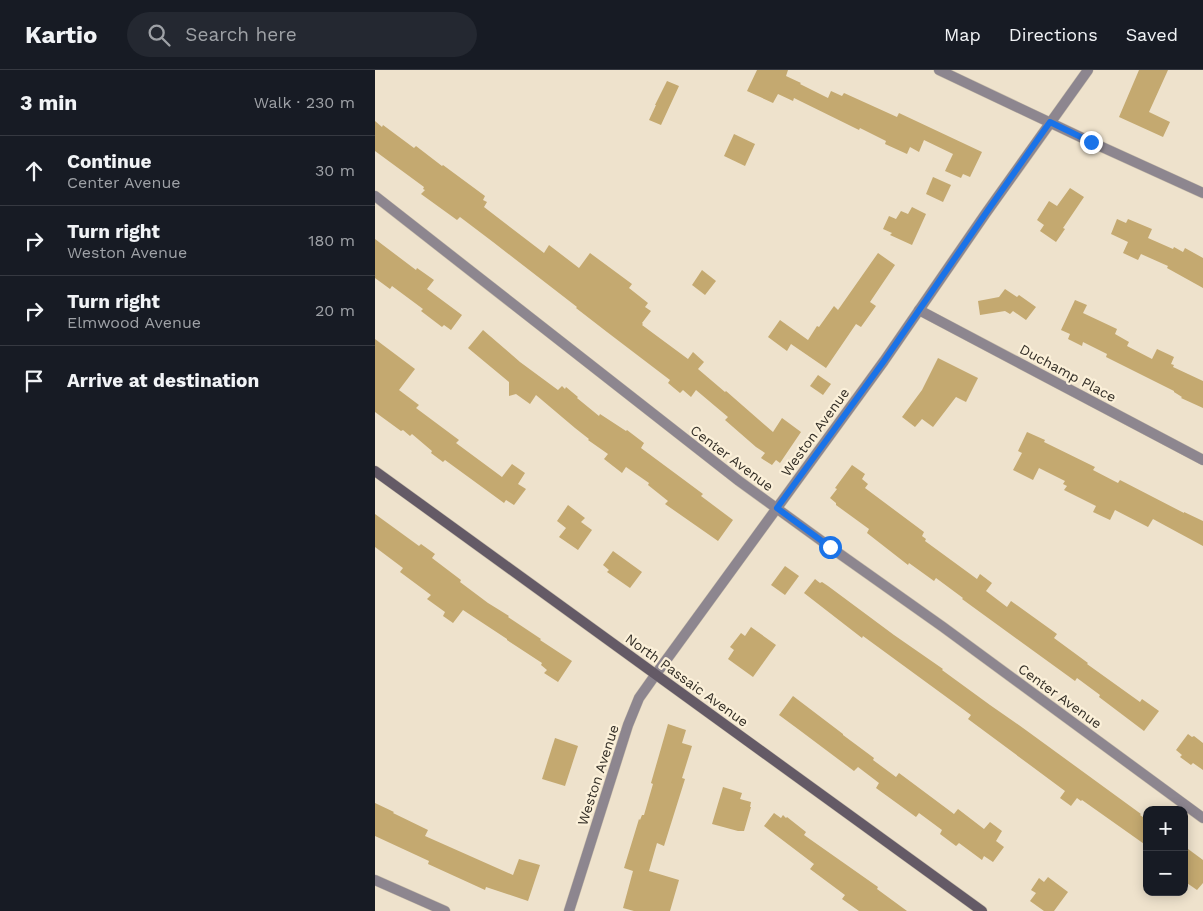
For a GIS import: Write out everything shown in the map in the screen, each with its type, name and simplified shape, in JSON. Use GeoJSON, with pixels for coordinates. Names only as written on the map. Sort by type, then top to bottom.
{"type":"FeatureCollection","features":[{"type":"Feature","properties":{"kind":"main road","name":"North Passaic Avenue"},"geometry":{"type":"LineString","coordinates":[[375,471],[982,911]]}},
{"type":"Feature","properties":{"kind":"street"},"geometry":{"type":"LineString","coordinates":[[939,70],[1203,193]]}},
{"type":"Feature","properties":{"kind":"street","name":"Weston Avenue"},"geometry":{"type":"LineString","coordinates":[[569,911],[628,725],[639,698],[884,361],[1087,70]]}},
{"type":"Feature","properties":{"kind":"street","name":"Center Avenue"},"geometry":{"type":"LineString","coordinates":[[375,196],[724,469],[1202,815]]}},
{"type":"Feature","properties":{"kind":"street","name":"Duchamp Place"},"geometry":{"type":"LineString","coordinates":[[919,310],[1203,460]]}},
{"type":"Feature","properties":{"kind":"street"},"geometry":{"type":"LineString","coordinates":[[375,880],[445,911]]}},
{"type":"Feature","properties":{"kind":"building"},"geometry":{"type":"Polygon","coordinates":[[[757,70],[788,70],[786,76],[828,98],[831,91],[842,96],[844,93],[897,117],[899,113],[982,152],[970,177],[963,174],[961,178],[945,171],[953,154],[924,140],[919,152],[910,147],[907,154],[885,144],[886,141],[860,128],[859,130],[794,98],[793,101],[778,94],[773,103],[747,91],[757,70]]]}},
{"type":"Feature","properties":{"kind":"building"},"geometry":{"type":"Polygon","coordinates":[[[1139,70],[1168,70],[1149,112],[1170,122],[1163,137],[1119,117],[1139,70]]]}},
{"type":"Feature","properties":{"kind":"building"},"geometry":{"type":"Polygon","coordinates":[[[667,81],[679,86],[661,125],[649,120],[667,81]]]}},
{"type":"Feature","properties":{"kind":"building"},"geometry":{"type":"Polygon","coordinates":[[[375,121],[414,148],[416,146],[485,196],[483,200],[487,202],[484,207],[544,253],[549,245],[579,268],[590,253],[632,284],[629,288],[648,303],[645,307],[651,311],[642,325],[688,359],[693,352],[704,362],[698,369],[773,432],[782,418],[801,432],[780,463],[776,460],[772,465],[761,458],[765,453],[725,420],[728,417],[696,390],[691,397],[683,390],[680,393],[668,383],[670,380],[493,242],[460,217],[457,220],[421,194],[425,190],[423,189],[424,187],[375,151],[375,121]]]}},
{"type":"Feature","properties":{"kind":"building"},"geometry":{"type":"Polygon","coordinates":[[[734,134],[755,144],[745,166],[724,156],[734,134]]]}},
{"type":"Feature","properties":{"kind":"building"},"geometry":{"type":"Polygon","coordinates":[[[933,177],[951,185],[943,202],[926,194],[933,177]]]}},
{"type":"Feature","properties":{"kind":"building"},"geometry":{"type":"Polygon","coordinates":[[[1070,188],[1084,197],[1056,242],[1040,231],[1044,225],[1037,220],[1049,201],[1057,206],[1070,188]]]}},
{"type":"Feature","properties":{"kind":"building"},"geometry":{"type":"Polygon","coordinates":[[[912,207],[926,214],[912,245],[890,235],[892,233],[883,229],[889,216],[896,219],[901,211],[908,214],[912,207]]]}},
{"type":"Feature","properties":{"kind":"building"},"geometry":{"type":"Polygon","coordinates":[[[1117,219],[1126,223],[1128,219],[1152,229],[1148,238],[1183,252],[1185,248],[1203,258],[1203,288],[1167,268],[1168,266],[1141,254],[1138,260],[1123,253],[1128,242],[1111,234],[1117,219]]]}},
{"type":"Feature","properties":{"kind":"building"},"geometry":{"type":"Polygon","coordinates":[[[375,239],[416,270],[417,268],[434,280],[427,289],[462,315],[451,330],[444,325],[442,327],[421,311],[423,309],[392,286],[390,289],[375,278],[375,239]]]}},
{"type":"Feature","properties":{"kind":"building"},"geometry":{"type":"Polygon","coordinates":[[[878,253],[895,265],[870,302],[876,306],[861,327],[856,324],[826,368],[791,344],[787,351],[768,337],[780,320],[808,340],[834,306],[838,310],[878,253]]]}},
{"type":"Feature","properties":{"kind":"building"},"geometry":{"type":"Polygon","coordinates":[[[702,270],[716,281],[705,295],[692,285],[702,270]]]}},
{"type":"Feature","properties":{"kind":"building"},"geometry":{"type":"Polygon","coordinates":[[[1005,289],[1017,297],[1019,295],[1036,307],[1026,320],[1013,311],[1010,314],[1005,311],[980,315],[978,301],[999,297],[1005,289]]]}},
{"type":"Feature","properties":{"kind":"building"},"geometry":{"type":"Polygon","coordinates":[[[1075,300],[1087,305],[1083,313],[1117,329],[1115,334],[1129,342],[1127,346],[1152,359],[1157,349],[1174,357],[1171,364],[1174,365],[1173,367],[1203,381],[1203,408],[1181,398],[1174,391],[1106,357],[1107,354],[1083,342],[1082,346],[1068,339],[1070,334],[1061,330],[1075,300]]]}},
{"type":"Feature","properties":{"kind":"building"},"geometry":{"type":"Polygon","coordinates":[[[483,330],[520,362],[558,390],[562,386],[565,389],[566,387],[599,416],[600,414],[627,430],[644,443],[641,448],[703,494],[701,496],[733,520],[718,541],[665,504],[668,501],[648,485],[649,483],[626,467],[622,473],[604,459],[608,454],[588,440],[536,395],[530,404],[516,394],[509,396],[509,382],[468,348],[483,330]]]}},
{"type":"Feature","properties":{"kind":"building"},"geometry":{"type":"Polygon","coordinates":[[[375,339],[415,369],[399,390],[419,405],[416,408],[459,440],[456,443],[502,477],[512,464],[525,473],[518,484],[526,489],[514,505],[506,500],[504,503],[445,460],[443,462],[431,453],[432,451],[412,434],[410,436],[403,430],[401,431],[375,412],[375,339]]]}},
{"type":"Feature","properties":{"kind":"building"},"geometry":{"type":"Polygon","coordinates":[[[938,358],[978,378],[966,402],[956,397],[933,427],[922,419],[915,427],[902,417],[922,390],[938,358]]]}},
{"type":"Feature","properties":{"kind":"building"},"geometry":{"type":"Polygon","coordinates":[[[818,375],[831,384],[823,395],[810,386],[818,375]]]}},
{"type":"Feature","properties":{"kind":"building"},"geometry":{"type":"Polygon","coordinates":[[[1027,432],[1095,467],[1093,470],[1118,483],[1120,480],[1203,521],[1203,546],[1153,519],[1148,527],[1115,510],[1110,520],[1093,512],[1096,506],[1064,490],[1067,486],[1063,484],[1065,481],[1039,468],[1033,480],[1013,470],[1022,453],[1018,451],[1027,432]]]}},
{"type":"Feature","properties":{"kind":"building"},"geometry":{"type":"Polygon","coordinates":[[[852,465],[865,474],[862,479],[868,484],[865,488],[924,532],[922,536],[926,539],[925,541],[977,579],[980,574],[992,583],[986,591],[1007,607],[1011,601],[1057,634],[1054,638],[1087,664],[1140,702],[1142,699],[1159,711],[1144,731],[1077,678],[1075,681],[936,578],[934,581],[909,563],[908,565],[867,533],[869,529],[836,505],[830,498],[852,465]]]}},
{"type":"Feature","properties":{"kind":"building"},"geometry":{"type":"Polygon","coordinates":[[[568,505],[585,518],[581,522],[592,530],[578,550],[559,537],[566,528],[557,521],[568,505]]]}},
{"type":"Feature","properties":{"kind":"building"},"geometry":{"type":"Polygon","coordinates":[[[375,514],[419,546],[421,544],[435,554],[432,558],[461,580],[460,582],[572,661],[558,682],[544,673],[547,670],[541,665],[542,663],[463,610],[453,623],[443,616],[445,612],[427,599],[431,595],[400,572],[403,568],[375,547],[375,514]]]}},
{"type":"Feature","properties":{"kind":"building"},"geometry":{"type":"Polygon","coordinates":[[[613,551],[642,572],[630,588],[607,572],[609,570],[603,565],[613,551]]]}},
{"type":"Feature","properties":{"kind":"building"},"geometry":{"type":"Polygon","coordinates":[[[785,566],[799,576],[785,595],[771,585],[785,566]]]}},
{"type":"Feature","properties":{"kind":"building"},"geometry":{"type":"Polygon","coordinates":[[[815,579],[820,583],[822,582],[1141,814],[1143,817],[1143,843],[1082,800],[1077,798],[1071,806],[1060,798],[1065,791],[968,719],[971,715],[863,636],[862,638],[804,593],[815,579]]]}},
{"type":"Feature","properties":{"kind":"building"},"geometry":{"type":"Polygon","coordinates":[[[751,627],[776,645],[753,677],[728,659],[734,650],[730,647],[741,633],[745,636],[751,627]]]}},
{"type":"Feature","properties":{"kind":"building"},"geometry":{"type":"Polygon","coordinates":[[[793,696],[896,777],[899,773],[954,814],[958,809],[984,829],[990,822],[1002,831],[996,841],[1004,847],[993,862],[984,856],[982,860],[959,843],[956,846],[940,834],[942,830],[919,813],[916,817],[876,788],[879,783],[858,767],[854,771],[779,715],[793,696]]]}},
{"type":"Feature","properties":{"kind":"building"},"geometry":{"type":"Polygon","coordinates":[[[668,724],[686,730],[682,743],[692,746],[682,778],[685,779],[664,846],[657,843],[649,871],[679,880],[670,911],[634,911],[623,908],[633,871],[624,868],[639,819],[644,815],[668,724]]]}},
{"type":"Feature","properties":{"kind":"building"},"geometry":{"type":"Polygon","coordinates":[[[1188,734],[1203,743],[1203,770],[1193,763],[1191,765],[1180,757],[1182,755],[1176,750],[1188,734]]]}},
{"type":"Feature","properties":{"kind":"building"},"geometry":{"type":"Polygon","coordinates":[[[555,738],[578,746],[565,786],[542,779],[555,738]]]}},
{"type":"Feature","properties":{"kind":"building"},"geometry":{"type":"Polygon","coordinates":[[[723,787],[742,793],[740,799],[751,802],[744,831],[712,824],[723,787]]]}},
{"type":"Feature","properties":{"kind":"building"},"geometry":{"type":"Polygon","coordinates":[[[375,803],[428,830],[425,836],[513,875],[519,859],[540,865],[528,901],[486,887],[485,890],[428,864],[429,861],[375,836],[375,803]]]}},
{"type":"Feature","properties":{"kind":"building"},"geometry":{"type":"Polygon","coordinates":[[[774,813],[781,818],[783,815],[787,817],[806,832],[804,835],[878,887],[877,889],[907,911],[859,911],[842,899],[845,895],[810,869],[814,864],[764,826],[774,813]]]}},
{"type":"Feature","properties":{"kind":"building"},"geometry":{"type":"Polygon","coordinates":[[[1188,849],[1203,860],[1203,883],[1197,890],[1188,884],[1188,849]]]}},
{"type":"Feature","properties":{"kind":"building"},"geometry":{"type":"Polygon","coordinates":[[[1048,877],[1068,892],[1054,911],[1044,911],[1030,901],[1036,893],[1031,890],[1039,878],[1044,882],[1048,877]]]}},
{"type":"Feature","properties":{"kind":"route"},"geometry":{"type":"LineString","coordinates":[[830,547],[777,508],[884,361],[1050,122],[1091,142]]}}]}
